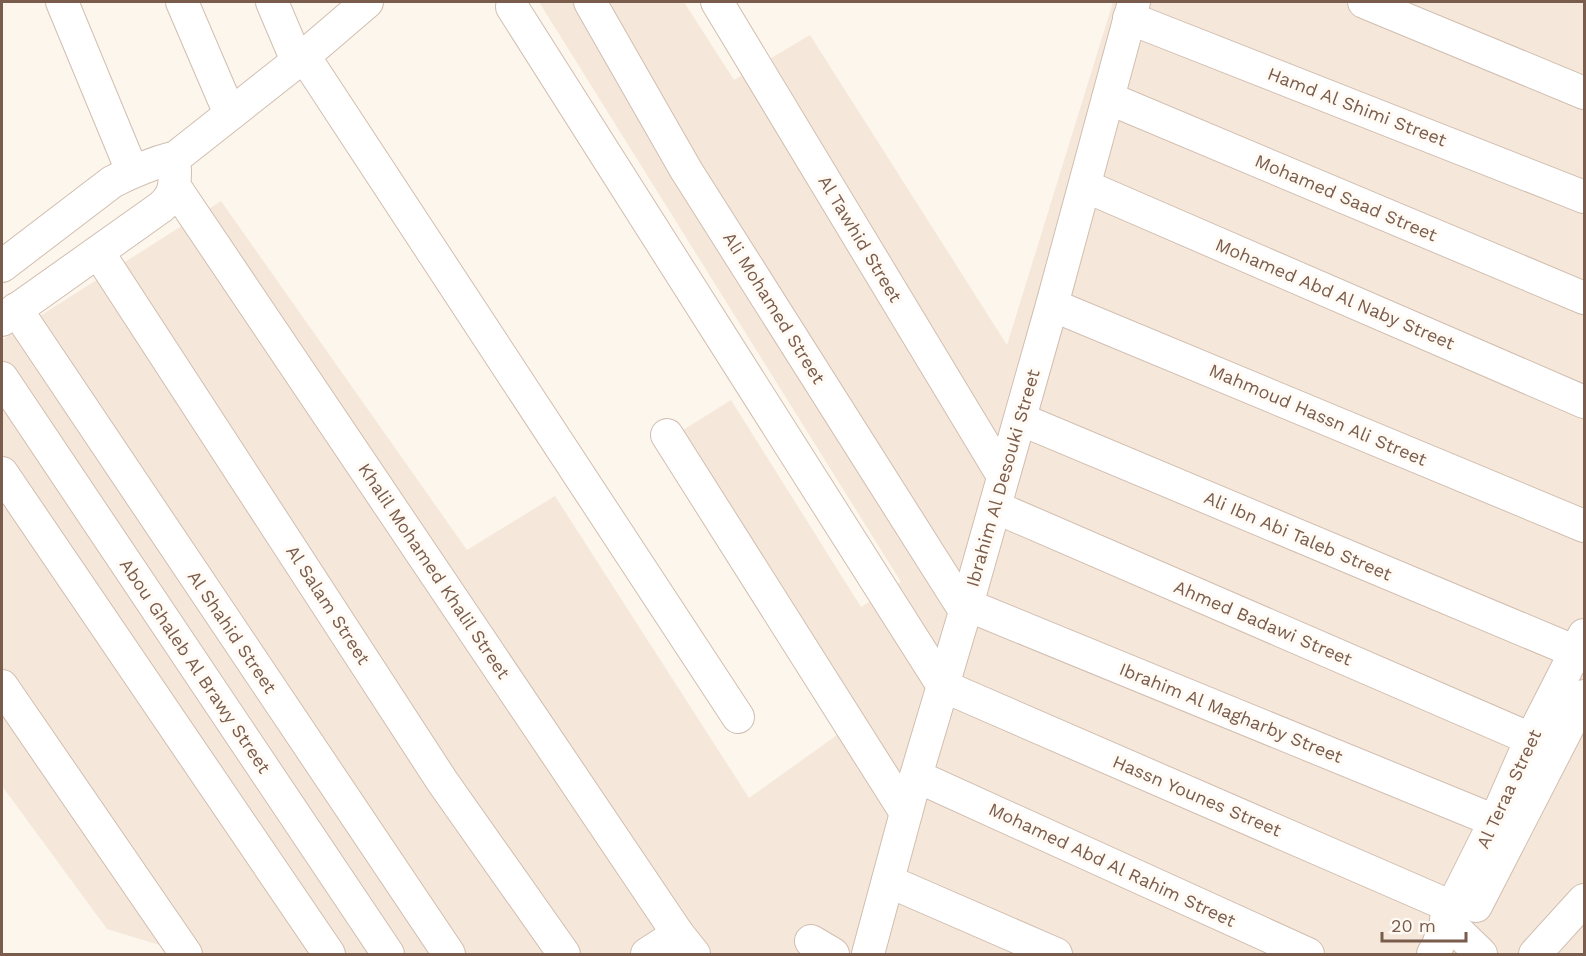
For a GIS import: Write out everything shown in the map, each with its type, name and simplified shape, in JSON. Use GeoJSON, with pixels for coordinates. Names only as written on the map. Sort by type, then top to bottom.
{"type":"FeatureCollection","features":[{"type":"Feature","properties":{"kind":"street"},"geometry":{"type":"LineString","coordinates":[[62,2],[132,171]]}},
{"type":"Feature","properties":{"kind":"street"},"geometry":{"type":"LineString","coordinates":[[182,2],[230,114]]}},
{"type":"Feature","properties":{"kind":"street"},"geometry":{"type":"LineString","coordinates":[[272,2],[300,59],[738,717]]}},
{"type":"Feature","properties":{"kind":"street"},"geometry":{"type":"LineString","coordinates":[[9,314],[168,201],[175,172],[230,114],[300,59],[366,2]]}},
{"type":"Feature","properties":{"kind":"street","name":"Ali Mohamed Street"},"geometry":{"type":"LineString","coordinates":[[590,2],[686,170],[966,608]]}},
{"type":"Feature","properties":{"kind":"street","name":"Al Tawhid Street"},"geometry":{"type":"LineString","coordinates":[[717,2],[1003,476]]}},
{"type":"Feature","properties":{"kind":"street"},"geometry":{"type":"LineString","coordinates":[[1364,2],[1584,93]]}},
{"type":"Feature","properties":{"kind":"street"},"geometry":{"type":"LineString","coordinates":[[512,7],[943,686]]}},
{"type":"Feature","properties":{"kind":"street","name":"Ibrahim Al Desouki Street"},"geometry":{"type":"LineString","coordinates":[[868,954],[916,776],[1052,305],[1132,10]]}},
{"type":"Feature","properties":{"kind":"street","name":"Hamd Al Shimi Street"},"geometry":{"type":"LineString","coordinates":[[1132,10],[1584,196]]}},
{"type":"Feature","properties":{"kind":"street","name":"Mohamed Saad Street"},"geometry":{"type":"LineString","coordinates":[[1108,98],[1584,298]]}},
{"type":"Feature","properties":{"kind":"street"},"geometry":{"type":"LineString","coordinates":[[2,266],[94,195],[132,171],[175,172]]}},
{"type":"Feature","properties":{"kind":"street","name":"Khalil Mohamed Khalil Street"},"geometry":{"type":"LineString","coordinates":[[175,172],[686,944]]}},
{"type":"Feature","properties":{"kind":"street","name":"Mohamed Abd Al Naby Street"},"geometry":{"type":"LineString","coordinates":[[1085,186],[1584,402]]}},
{"type":"Feature","properties":{"kind":"street","name":"Al Salam Street"},"geometry":{"type":"LineString","coordinates":[[98,252],[442,781],[564,954]]}},
{"type":"Feature","properties":{"kind":"street","name":"Mahmoud Hassn Ali Street"},"geometry":{"type":"LineString","coordinates":[[1052,305],[1584,526]]}},
{"type":"Feature","properties":{"kind":"street","name":"Al Shahid Street"},"geometry":{"type":"LineString","coordinates":[[9,314],[449,954]]}},
{"type":"Feature","properties":{"kind":"street","name":"Abou Ghaleb Al Brawy Street"},"geometry":{"type":"LineString","coordinates":[[2,378],[388,954]]}},
{"type":"Feature","properties":{"kind":"street","name":"Ali Ibn Abi Taleb Street"},"geometry":{"type":"LineString","coordinates":[[1020,419],[1580,644]]}},
{"type":"Feature","properties":{"kind":"street"},"geometry":{"type":"LineString","coordinates":[[667,435],[906,813]]}},
{"type":"Feature","properties":{"kind":"street"},"geometry":{"type":"LineString","coordinates":[[2,473],[328,954]]}},
{"type":"Feature","properties":{"kind":"street","name":"Ahmed Badawi Street"},"geometry":{"type":"LineString","coordinates":[[995,507],[1531,739]]}},
{"type":"Feature","properties":{"kind":"street","name":"Ibrahim Al Magharby Street"},"geometry":{"type":"LineString","coordinates":[[966,608],[1495,821]]}},
{"type":"Feature","properties":{"kind":"street","name":"Al Teraa Street"},"geometry":{"type":"LineString","coordinates":[[1452,936],[1495,821],[1531,739],[1580,644]]}},
{"type":"Feature","properties":{"kind":"street"},"geometry":{"type":"LineString","coordinates":[[2,686],[186,954]]}},
{"type":"Feature","properties":{"kind":"street","name":"Hassn Younes Street"},"geometry":{"type":"LineString","coordinates":[[943,686],[1452,936]]}},
{"type":"Feature","properties":{"kind":"street","name":"Al Teraa Street"},"geometry":{"type":"LineString","coordinates":[[1452,936],[1584,696]]}},
{"type":"Feature","properties":{"kind":"street","name":"Mohamed Abd Al Rahim Street"},"geometry":{"type":"LineString","coordinates":[[916,776],[1308,954]]}},
{"type":"Feature","properties":{"kind":"street"},"geometry":{"type":"LineString","coordinates":[[888,881],[1056,954]]}},
{"type":"Feature","properties":{"kind":"street"},"geometry":{"type":"LineString","coordinates":[[1535,954],[1584,900]]}},
{"type":"Feature","properties":{"kind":"street"},"geometry":{"type":"LineString","coordinates":[[647,954],[686,944]]}},
{"type":"Feature","properties":{"kind":"shaded area"},"geometry":{"type":"Polygon","coordinates":[[[539,2],[684,2],[734,80],[810,35],[1007,345],[1113,2],[1584,2],[1584,954],[189,954],[107,929],[2,786],[2,340],[221,201],[467,550],[555,496],[749,798],[844,730],[664,442],[731,400],[861,607],[901,582],[539,2]]]}}]}
